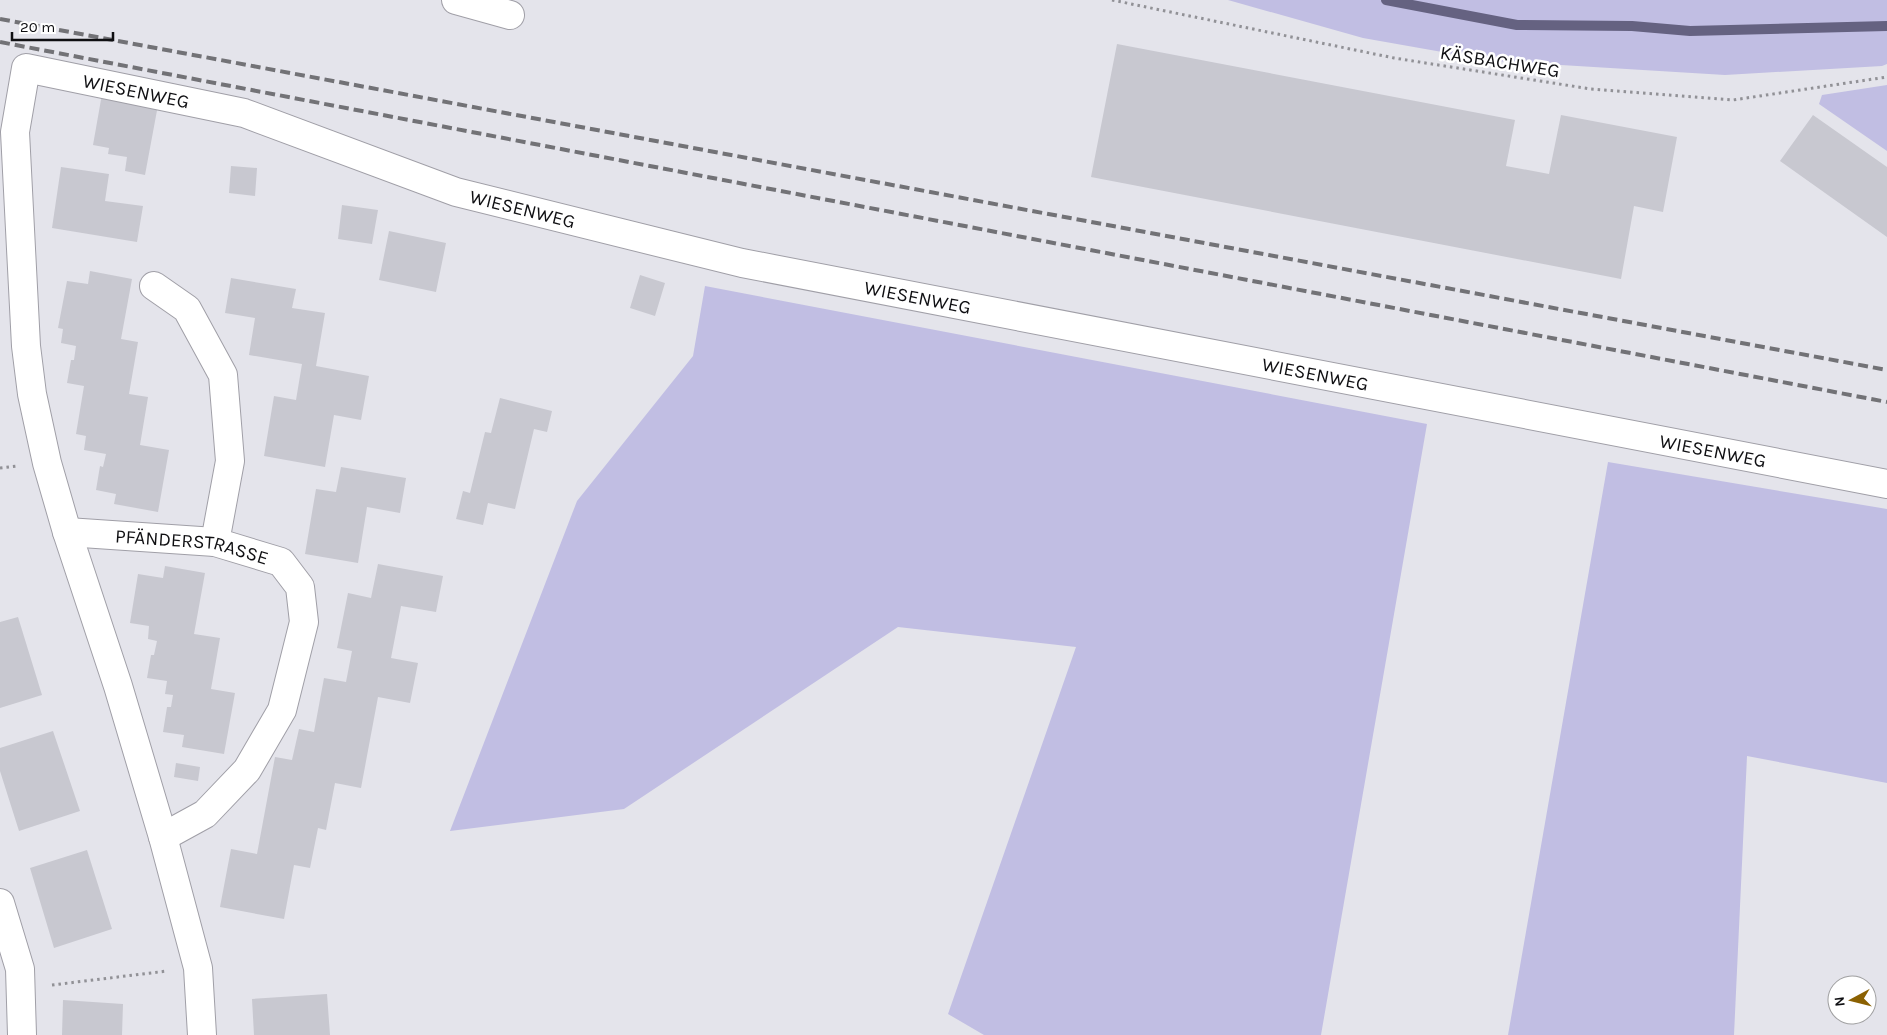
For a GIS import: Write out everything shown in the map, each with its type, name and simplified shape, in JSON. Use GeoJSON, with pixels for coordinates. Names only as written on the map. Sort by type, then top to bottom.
{"type":"FeatureCollection","features":[{"type":"Feature","properties":{"kind":"street"},"geometry":{"type":"LineString","coordinates":[[456,0],[510,15]]}},
{"type":"Feature","properties":{"kind":"street","name":"WIESENWEG"},"geometry":{"type":"LineString","coordinates":[[8,131],[26,68],[244,113],[456,192],[742,263],[1887,484]]}},
{"type":"Feature","properties":{"kind":"street"},"geometry":{"type":"LineString","coordinates":[[8,131],[26,346],[46,463],[118,686],[163,837],[198,968],[202,1035]]}},
{"type":"Feature","properties":{"kind":"street"},"geometry":{"type":"LineString","coordinates":[[154,286],[187,309],[223,375],[230,461],[215,542]]}},
{"type":"Feature","properties":{"kind":"street","name":"PFÄNDERSTRASSE"},"geometry":{"type":"LineString","coordinates":[[67,532],[215,542],[281,562],[300,587],[304,622],[282,710],[247,770],[205,814],[163,837]]}},
{"type":"Feature","properties":{"kind":"street"},"geometry":{"type":"LineString","coordinates":[[0,903],[20,969],[22,1035]]}},
{"type":"Feature","properties":{"kind":"path","name":"KÄSBACHWEG"},"geometry":{"type":"LineString","coordinates":[[1112,0],[1394,58],[1591,89],[1733,100],[1887,78]]}},
{"type":"Feature","properties":{"kind":"path"},"geometry":{"type":"LineString","coordinates":[[22,988],[198,968]]}},
{"type":"Feature","properties":{"kind":"shaded area"},"geometry":{"type":"Polygon","coordinates":[[[1228,0],[1887,0],[1887,64],[1882,66],[1725,75],[1493,61],[1363,38],[1228,0]]]}},
{"type":"Feature","properties":{"kind":"shaded area"},"geometry":{"type":"Polygon","coordinates":[[[1887,85],[1887,151],[1819,104],[1822,95],[1887,85]]]}},
{"type":"Feature","properties":{"kind":"shaded area"},"geometry":{"type":"Polygon","coordinates":[[[705,286],[1427,424],[1321,1035],[984,1035],[948,1014],[1076,647],[898,627],[624,809],[450,831],[577,501],[693,356],[705,286]]]}},
{"type":"Feature","properties":{"kind":"shaded area"},"geometry":{"type":"Polygon","coordinates":[[[1608,462],[1887,509],[1887,783],[1747,756],[1734,1035],[1508,1035],[1608,462]]]}},
{"type":"Feature","properties":{"kind":"building"},"geometry":{"type":"Polygon","coordinates":[[[1117,44],[1515,120],[1506,166],[1549,174],[1561,115],[1677,137],[1663,212],[1634,206],[1621,279],[1091,177],[1117,44]]]}},
{"type":"Feature","properties":{"kind":"building"},"geometry":{"type":"Polygon","coordinates":[[[102,94],[158,105],[145,175],[125,171],[127,157],[108,154],[109,148],[93,145],[102,94]]]}},
{"type":"Feature","properties":{"kind":"building"},"geometry":{"type":"Polygon","coordinates":[[[1813,115],[1887,167],[1887,237],[1780,161],[1813,115]]]}},
{"type":"Feature","properties":{"kind":"building"},"geometry":{"type":"Polygon","coordinates":[[[231,166],[257,168],[255,196],[229,193],[231,166]]]}},
{"type":"Feature","properties":{"kind":"building"},"geometry":{"type":"Polygon","coordinates":[[[61,167],[109,174],[105,201],[143,206],[137,242],[52,228],[61,167]]]}},
{"type":"Feature","properties":{"kind":"building"},"geometry":{"type":"Polygon","coordinates":[[[342,205],[378,210],[372,244],[338,239],[342,205]]]}},
{"type":"Feature","properties":{"kind":"building"},"geometry":{"type":"Polygon","coordinates":[[[389,231],[446,243],[436,292],[379,280],[389,231]]]}},
{"type":"Feature","properties":{"kind":"building"},"geometry":{"type":"Polygon","coordinates":[[[90,271],[132,279],[121,339],[138,342],[129,394],[148,397],[140,445],[169,450],[158,512],[114,504],[116,494],[96,490],[100,466],[103,467],[106,454],[84,450],[86,436],[76,434],[84,386],[67,383],[71,360],[74,360],[76,346],[61,343],[63,329],[58,328],[67,281],[88,284],[90,271]]]}},
{"type":"Feature","properties":{"kind":"building"},"geometry":{"type":"Polygon","coordinates":[[[640,275],[665,283],[655,316],[630,308],[640,275]]]}},
{"type":"Feature","properties":{"kind":"building"},"geometry":{"type":"Polygon","coordinates":[[[231,278],[296,289],[292,308],[325,313],[316,366],[369,376],[361,420],[334,415],[325,467],[264,456],[274,396],[296,400],[302,364],[249,355],[255,318],[225,313],[231,278]]]}},
{"type":"Feature","properties":{"kind":"building"},"geometry":{"type":"Polygon","coordinates":[[[500,398],[552,411],[547,432],[534,429],[515,509],[488,503],[483,525],[456,519],[463,491],[470,493],[485,432],[491,433],[500,398]]]}},
{"type":"Feature","properties":{"kind":"building"},"geometry":{"type":"Polygon","coordinates":[[[341,467],[406,478],[400,513],[367,507],[358,563],[305,554],[316,489],[336,492],[341,467]]]}},
{"type":"Feature","properties":{"kind":"building"},"geometry":{"type":"Polygon","coordinates":[[[378,564],[443,576],[436,612],[401,606],[391,658],[418,663],[410,703],[378,697],[361,788],[335,783],[326,830],[318,828],[310,868],[294,865],[284,919],[220,907],[231,849],[257,854],[275,757],[292,760],[299,729],[314,732],[324,678],[346,682],[352,651],[337,648],[348,593],[371,598],[378,564]]]}},
{"type":"Feature","properties":{"kind":"building"},"geometry":{"type":"Polygon","coordinates":[[[165,566],[205,573],[194,634],[220,638],[211,689],[235,693],[224,754],[182,747],[184,735],[163,732],[167,707],[171,707],[173,695],[165,694],[167,681],[147,678],[151,655],[154,655],[157,641],[148,639],[149,626],[130,623],[138,574],[163,578],[165,566]]]}},
{"type":"Feature","properties":{"kind":"building"},"geometry":{"type":"Polygon","coordinates":[[[18,617],[42,695],[0,708],[0,622],[18,617]]]}},
{"type":"Feature","properties":{"kind":"building"},"geometry":{"type":"Polygon","coordinates":[[[53,731],[80,811],[19,831],[0,771],[0,748],[53,731]]]}},
{"type":"Feature","properties":{"kind":"building"},"geometry":{"type":"Polygon","coordinates":[[[176,763],[200,767],[198,781],[174,777],[176,763]]]}},
{"type":"Feature","properties":{"kind":"building"},"geometry":{"type":"Polygon","coordinates":[[[87,850],[112,929],[54,948],[30,868],[87,850]]]}},
{"type":"Feature","properties":{"kind":"building"},"geometry":{"type":"Polygon","coordinates":[[[327,994],[330,1035],[254,1035],[252,999],[327,994]]]}},
{"type":"Feature","properties":{"kind":"building"},"geometry":{"type":"Polygon","coordinates":[[[63,1000],[123,1004],[122,1035],[62,1035],[63,1000]]]}},
{"type":"Feature","properties":{"kind":"waterway"},"geometry":{"type":"LineString","coordinates":[[1386,0],[1517,25],[1632,26],[1690,31],[1887,26]]}},
{"type":"Feature","properties":{"kind":"railway"},"geometry":{"type":"LineString","coordinates":[[0,19],[1887,370]]}},
{"type":"Feature","properties":{"kind":"railway"},"geometry":{"type":"LineString","coordinates":[[0,42],[1887,402]]}}]}
